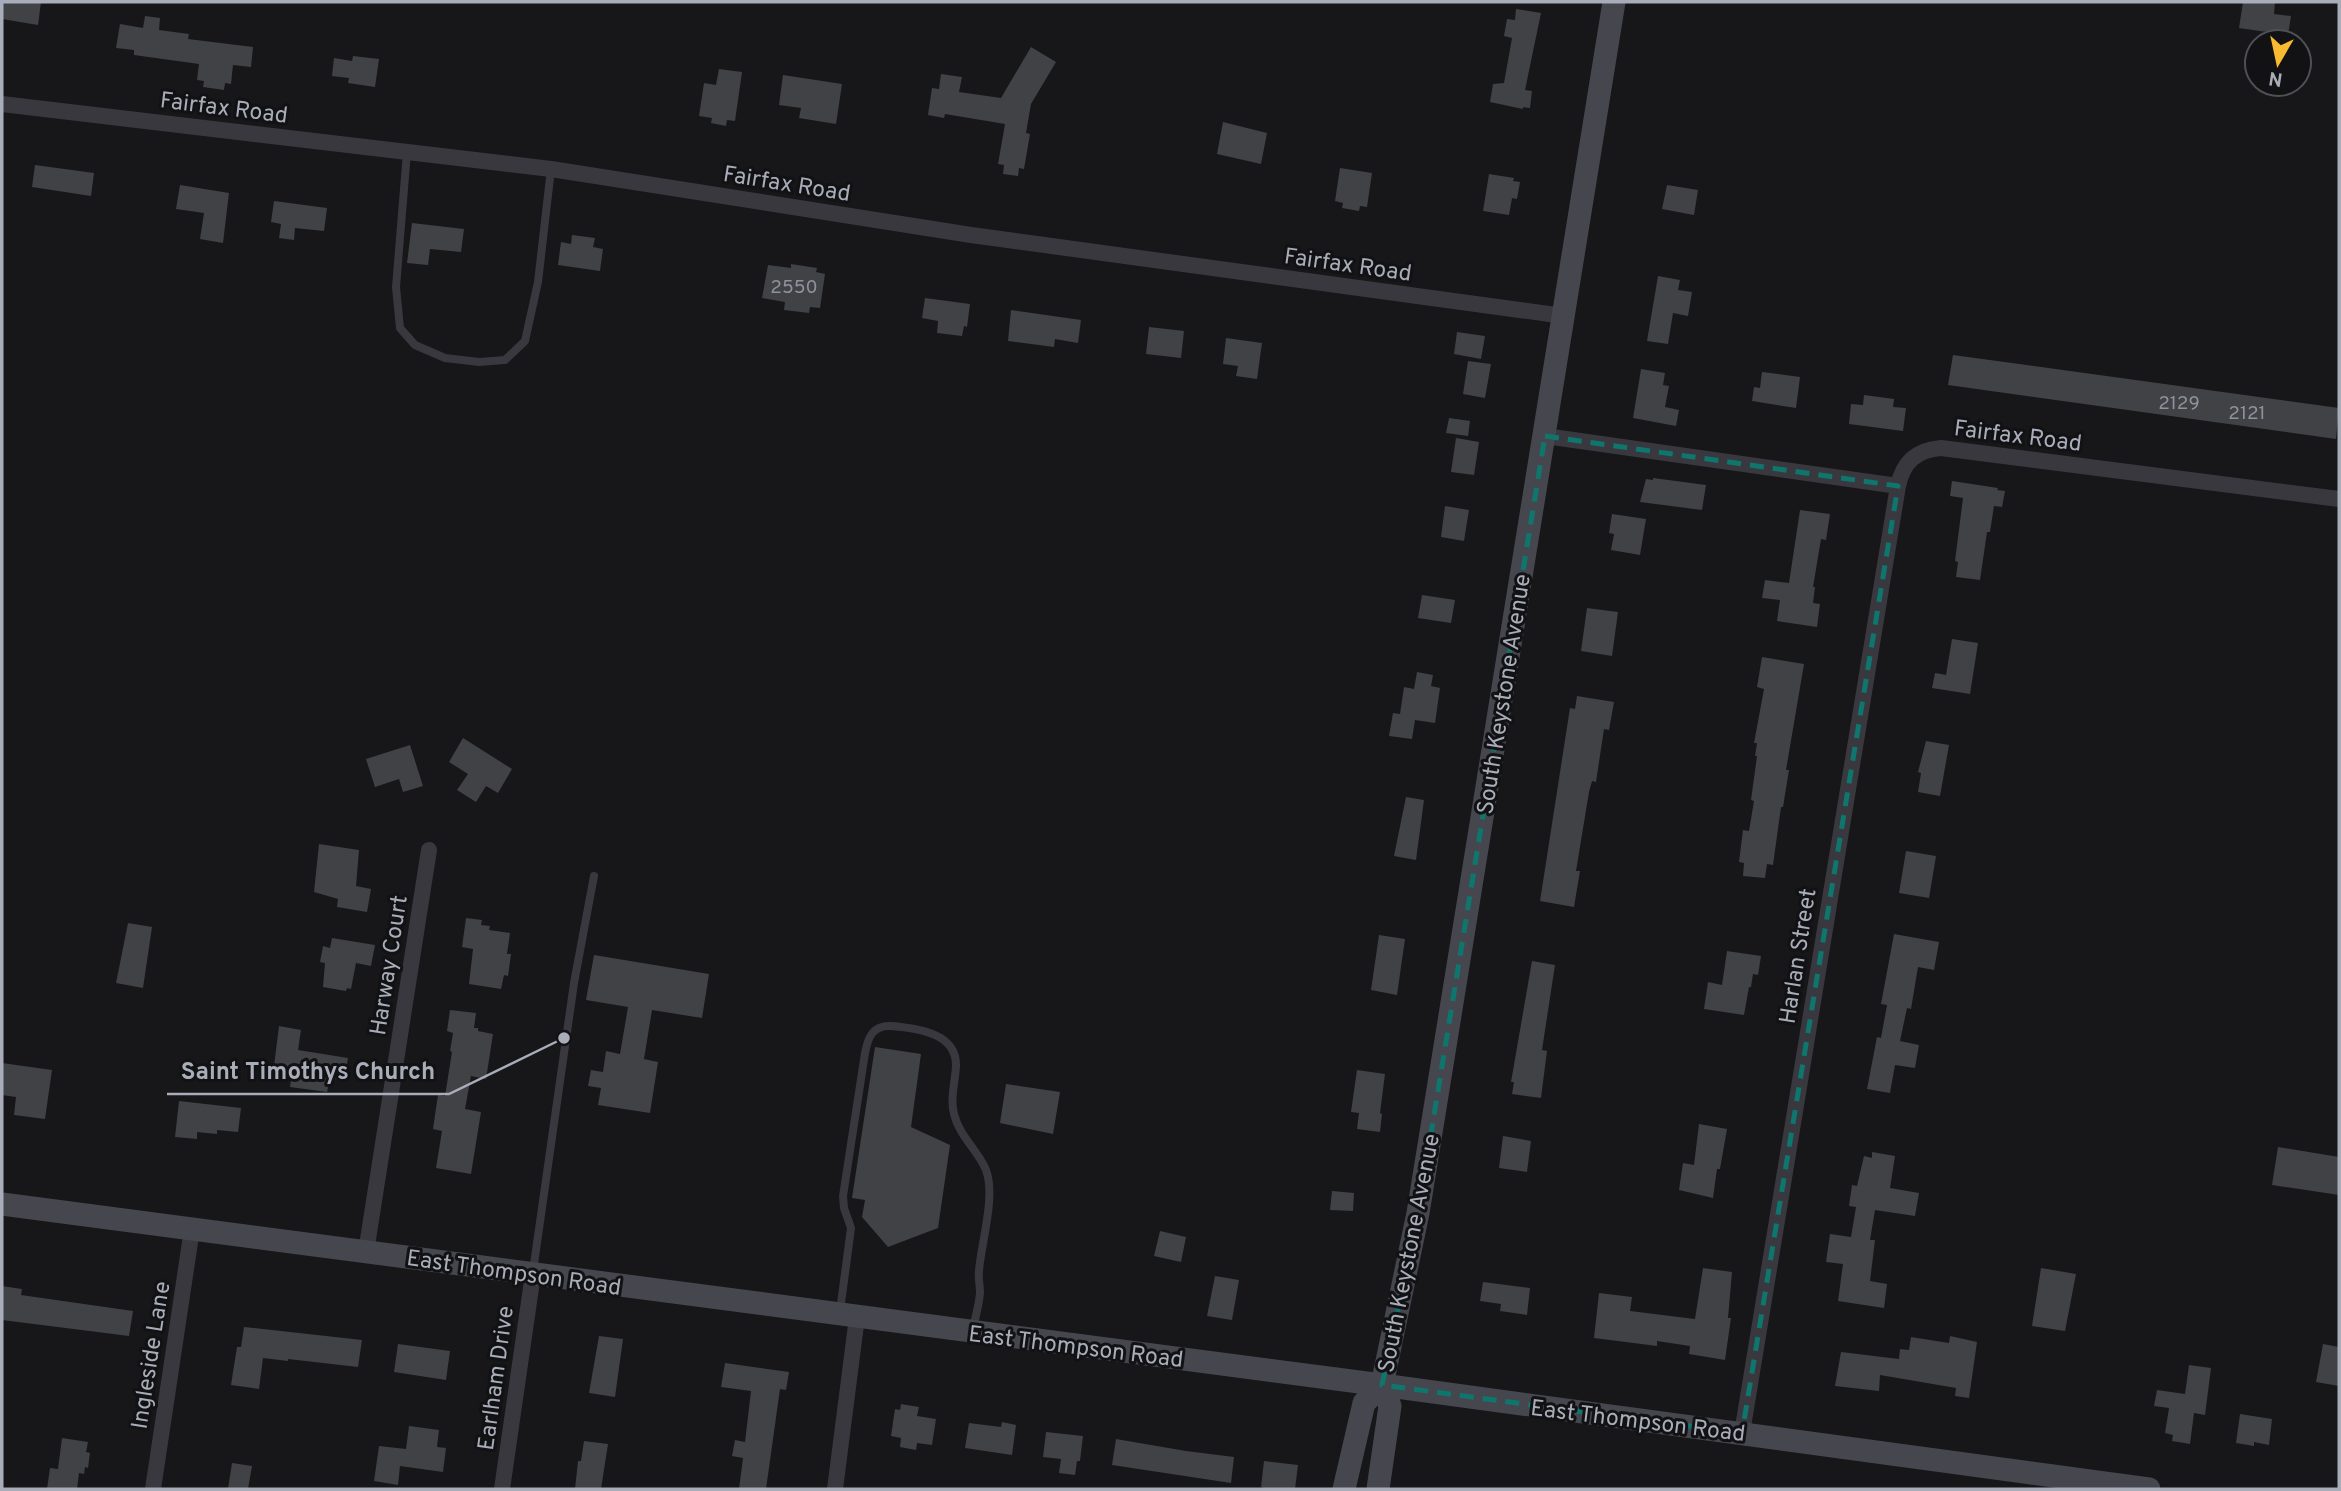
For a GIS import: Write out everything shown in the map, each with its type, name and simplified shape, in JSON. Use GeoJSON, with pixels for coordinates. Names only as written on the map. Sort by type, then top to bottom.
{"type":"FeatureCollection","features":[{"type":"Feature","properties":{"kind":"main road","name":"South Keystone Avenue"},"geometry":{"type":"LineString","coordinates":[[1378,1489],[1390,1406],[1382,1385],[1418,1213],[1614,2]]}},
{"type":"Feature","properties":{"kind":"main road","name":"East Thompson Road"},"geometry":{"type":"LineString","coordinates":[[2,1205],[1382,1385],[2149,1489]]}},
{"type":"Feature","properties":{"kind":"main road","name":"South Keystone Avenue"},"geometry":{"type":"LineString","coordinates":[[1344,1489],[1364,1403],[1382,1385]]}},
{"type":"Feature","properties":{"kind":"street","name":"Fairfax Road"},"geometry":{"type":"LineString","coordinates":[[2,104],[551,169],[971,235],[1564,316]]}},
{"type":"Feature","properties":{"kind":"street"},"geometry":{"type":"LineString","coordinates":[[1545,436],[1898,486]]}},
{"type":"Feature","properties":{"kind":"street","name":"Fairfax Road"},"geometry":{"type":"LineString","coordinates":[[1898,486],[1900,473],[1907,461],[1928,449],[1941,448],[2339,499]]}},
{"type":"Feature","properties":{"kind":"street","name":"Harlan Street"},"geometry":{"type":"LineString","coordinates":[[1742,1433],[1898,486]]}},
{"type":"Feature","properties":{"kind":"street","name":"Harway Court"},"geometry":{"type":"LineString","coordinates":[[366,1252],[429,850]]}},
{"type":"Feature","properties":{"kind":"street","name":"Ingleside Lane"},"geometry":{"type":"LineString","coordinates":[[153,1489],[192,1228]]}},
{"type":"Feature","properties":{"kind":"street","name":"Earlham Drive"},"geometry":{"type":"LineString","coordinates":[[502,1489],[533,1274]]}},
{"type":"Feature","properties":{"kind":"street"},"geometry":{"type":"LineString","coordinates":[[835,1489],[848,1316]]}},
{"type":"Feature","properties":{"kind":"lane"},"geometry":{"type":"LineString","coordinates":[[407,152],[396,288],[400,328],[415,345],[445,358],[480,362],[505,359],[525,341],[538,282],[551,169]]}},
{"type":"Feature","properties":{"kind":"lane"},"geometry":{"type":"LineString","coordinates":[[533,1274],[574,983],[594,876]]}},
{"type":"Feature","properties":{"kind":"lane"},"geometry":{"type":"LineString","coordinates":[[848,1316],[851,1228],[843,1196],[865,1053],[873,1031],[882,1026],[907,1027],[936,1035],[948,1043],[955,1053],[952,1096],[954,1116],[962,1134],[985,1169],[990,1188],[978,1275],[980,1292],[973,1333]]}},
{"type":"Feature","properties":{"kind":"highlighted area"},"geometry":{"type":"Polygon","coordinates":[[[1545,436],[1898,486],[1742,1433],[1382,1385],[1418,1213],[1545,436]]]}},
{"type":"Feature","properties":{"kind":"building"},"geometry":{"type":"Polygon","coordinates":[[[2,2],[41,2],[38,25],[2,19],[2,2]]]}},
{"type":"Feature","properties":{"kind":"building"},"geometry":{"type":"Polygon","coordinates":[[[2243,2],[2275,2],[2274,14],[2291,16],[2289,28],[2239,28],[2243,2]]]}},
{"type":"Feature","properties":{"kind":"building"},"geometry":{"type":"Polygon","coordinates":[[[1516,9],[1541,13],[1525,90],[1532,91],[1530,108],[1523,109],[1490,102],[1493,84],[1504,83],[1512,38],[1504,36],[1507,19],[1515,20],[1516,9]]]}},
{"type":"Feature","properties":{"kind":"building"},"geometry":{"type":"Polygon","coordinates":[[[145,16],[160,18],[159,30],[189,34],[188,39],[253,47],[251,67],[233,65],[231,84],[225,83],[224,90],[203,87],[204,81],[197,80],[199,64],[134,55],[134,50],[116,48],[120,24],[143,28],[145,16]]]}},
{"type":"Feature","properties":{"kind":"building"},"geometry":{"type":"Polygon","coordinates":[[[1031,47],[1056,62],[1031,104],[1026,133],[1030,134],[1024,169],[1019,168],[1018,176],[1003,174],[1004,165],[998,164],[1005,124],[945,114],[944,118],[928,115],[932,88],[939,89],[941,74],[962,77],[959,92],[1001,98],[1031,47]]]}},
{"type":"Feature","properties":{"kind":"building"},"geometry":{"type":"Polygon","coordinates":[[[353,56],[379,59],[375,87],[348,83],[349,78],[332,76],[334,58],[352,61],[353,56]]]}},
{"type":"Feature","properties":{"kind":"building"},"geometry":{"type":"Polygon","coordinates":[[[719,69],[742,72],[735,121],[727,120],[726,126],[711,123],[712,118],[699,116],[704,83],[716,85],[719,69]]]}},
{"type":"Feature","properties":{"kind":"building"},"geometry":{"type":"Polygon","coordinates":[[[783,75],[842,84],[836,124],[799,118],[801,108],[779,105],[783,75]]]}},
{"type":"Feature","properties":{"kind":"building"},"geometry":{"type":"Polygon","coordinates":[[[1223,122],[1267,133],[1261,164],[1217,154],[1223,122]]]}},
{"type":"Feature","properties":{"kind":"building"},"geometry":{"type":"Polygon","coordinates":[[[35,165],[94,173],[91,196],[32,187],[35,165]]]}},
{"type":"Feature","properties":{"kind":"building"},"geometry":{"type":"Polygon","coordinates":[[[1340,168],[1372,173],[1367,207],[1360,206],[1359,211],[1342,208],[1343,203],[1335,201],[1340,168]]]}},
{"type":"Feature","properties":{"kind":"building"},"geometry":{"type":"Polygon","coordinates":[[[1489,174],[1514,178],[1513,181],[1520,182],[1517,199],[1512,198],[1509,215],[1483,211],[1489,174]]]}},
{"type":"Feature","properties":{"kind":"building"},"geometry":{"type":"Polygon","coordinates":[[[180,185],[229,193],[223,243],[200,239],[204,213],[176,209],[180,185]]]}},
{"type":"Feature","properties":{"kind":"building"},"geometry":{"type":"Polygon","coordinates":[[[1667,185],[1698,190],[1694,215],[1662,209],[1667,185]]]}},
{"type":"Feature","properties":{"kind":"building"},"geometry":{"type":"Polygon","coordinates":[[[274,201],[327,208],[324,231],[295,228],[294,240],[279,238],[281,224],[271,222],[274,201]]]}},
{"type":"Feature","properties":{"kind":"building"},"geometry":{"type":"Polygon","coordinates":[[[412,223],[464,229],[461,252],[430,249],[428,265],[407,263],[412,223]]]}},
{"type":"Feature","properties":{"kind":"building"},"geometry":{"type":"Polygon","coordinates":[[[572,235],[595,238],[593,247],[603,249],[600,271],[558,265],[561,242],[571,244],[572,235]]]}},
{"type":"Feature","properties":{"kind":"building"},"geometry":{"type":"Polygon","coordinates":[[[791,264],[817,268],[816,272],[825,274],[820,308],[810,307],[809,313],[784,310],[785,302],[762,298],[768,265],[791,268],[791,264]]]}},
{"type":"Feature","properties":{"kind":"building"},"geometry":{"type":"Polygon","coordinates":[[[1658,276],[1680,280],[1678,290],[1692,292],[1688,316],[1673,313],[1668,344],[1647,341],[1658,276]]]}},
{"type":"Feature","properties":{"kind":"building"},"geometry":{"type":"Polygon","coordinates":[[[925,298],[970,304],[967,327],[964,326],[962,336],[937,333],[938,321],[922,318],[925,298]]]}},
{"type":"Feature","properties":{"kind":"building"},"geometry":{"type":"Polygon","coordinates":[[[1011,310],[1081,320],[1078,343],[1055,339],[1054,347],[1008,341],[1011,310]]]}},
{"type":"Feature","properties":{"kind":"building"},"geometry":{"type":"Polygon","coordinates":[[[1149,327],[1184,331],[1181,358],[1146,354],[1149,327]]]}},
{"type":"Feature","properties":{"kind":"building"},"geometry":{"type":"Polygon","coordinates":[[[1457,332],[1485,336],[1481,359],[1454,354],[1457,332]]]}},
{"type":"Feature","properties":{"kind":"building"},"geometry":{"type":"Polygon","coordinates":[[[1226,338],[1262,343],[1257,379],[1236,376],[1238,366],[1223,364],[1226,338]]]}},
{"type":"Feature","properties":{"kind":"building"},"geometry":{"type":"Polygon","coordinates":[[[1953,355],[2339,408],[2336,439],[1948,385],[1953,355]]]}},
{"type":"Feature","properties":{"kind":"building"},"geometry":{"type":"Polygon","coordinates":[[[1468,361],[1491,364],[1485,398],[1463,394],[1468,361]]]}},
{"type":"Feature","properties":{"kind":"building"},"geometry":{"type":"Polygon","coordinates":[[[1641,369],[1665,373],[1663,385],[1669,386],[1665,407],[1679,410],[1676,426],[1633,418],[1641,369]]]}},
{"type":"Feature","properties":{"kind":"building"},"geometry":{"type":"Polygon","coordinates":[[[1762,372],[1800,377],[1796,408],[1752,401],[1754,387],[1760,388],[1762,372]]]}},
{"type":"Feature","properties":{"kind":"building"},"geometry":{"type":"Polygon","coordinates":[[[1864,395],[1894,399],[1893,407],[1906,408],[1903,431],[1849,424],[1851,404],[1863,405],[1864,395]]]}},
{"type":"Feature","properties":{"kind":"building"},"geometry":{"type":"Polygon","coordinates":[[[1449,418],[1470,421],[1468,436],[1446,433],[1449,418]]]}},
{"type":"Feature","properties":{"kind":"building"},"geometry":{"type":"Polygon","coordinates":[[[1456,438],[1479,442],[1474,475],[1451,472],[1456,438]]]}},
{"type":"Feature","properties":{"kind":"building"},"geometry":{"type":"Polygon","coordinates":[[[1646,479],[1706,485],[1702,510],[1640,502],[1646,479]]]}},
{"type":"Feature","properties":{"kind":"building"},"geometry":{"type":"Polygon","coordinates":[[[1952,481],[2005,491],[2002,507],[1994,506],[1980,580],[1956,577],[1958,562],[1955,561],[1963,498],[1950,496],[1952,481]]]}},
{"type":"Feature","properties":{"kind":"building"},"geometry":{"type":"Polygon","coordinates":[[[1445,506],[1469,510],[1464,541],[1441,537],[1445,506]]]}},
{"type":"Feature","properties":{"kind":"building"},"geometry":{"type":"Polygon","coordinates":[[[1800,510],[1830,514],[1826,540],[1821,539],[1813,587],[1813,603],[1820,604],[1817,627],[1777,621],[1780,600],[1762,598],[1765,580],[1789,583],[1800,510]]]}},
{"type":"Feature","properties":{"kind":"building"},"geometry":{"type":"Polygon","coordinates":[[[1612,514],[1646,519],[1640,555],[1611,550],[1614,534],[1609,533],[1612,514]]]}},
{"type":"Feature","properties":{"kind":"building"},"geometry":{"type":"Polygon","coordinates":[[[1422,595],[1455,600],[1451,623],[1418,618],[1422,595]]]}},
{"type":"Feature","properties":{"kind":"building"},"geometry":{"type":"Polygon","coordinates":[[[1587,608],[1618,612],[1612,656],[1581,651],[1587,608]]]}},
{"type":"Feature","properties":{"kind":"building"},"geometry":{"type":"Polygon","coordinates":[[[1952,639],[1978,643],[1970,694],[1932,688],[1935,673],[1946,675],[1952,639]]]}},
{"type":"Feature","properties":{"kind":"building"},"geometry":{"type":"Polygon","coordinates":[[[1762,657],[1804,664],[1773,865],[1767,864],[1765,878],[1743,876],[1744,863],[1739,862],[1743,830],[1749,831],[1754,801],[1751,800],[1757,743],[1754,743],[1764,689],[1757,687],[1762,657]]]}},
{"type":"Feature","properties":{"kind":"building"},"geometry":{"type":"Polygon","coordinates":[[[1417,672],[1433,675],[1431,686],[1440,688],[1435,723],[1415,720],[1412,739],[1389,736],[1393,713],[1400,714],[1404,687],[1414,689],[1417,672]]]}},
{"type":"Feature","properties":{"kind":"building"},"geometry":{"type":"Polygon","coordinates":[[[1577,696],[1614,702],[1609,730],[1604,729],[1596,782],[1592,781],[1589,792],[1576,871],[1580,871],[1574,907],[1540,901],[1570,708],[1575,709],[1577,696]]]}},
{"type":"Feature","properties":{"kind":"building"},"geometry":{"type":"Polygon","coordinates":[[[463,738],[512,769],[498,793],[486,786],[476,802],[457,790],[468,774],[449,762],[463,738]]]}},
{"type":"Feature","properties":{"kind":"building"},"geometry":{"type":"Polygon","coordinates":[[[1926,741],[1949,745],[1940,796],[1918,792],[1921,773],[1918,772],[1926,741]]]}},
{"type":"Feature","properties":{"kind":"building"},"geometry":{"type":"Polygon","coordinates":[[[410,745],[423,786],[403,792],[399,779],[375,787],[366,759],[410,745]]]}},
{"type":"Feature","properties":{"kind":"building"},"geometry":{"type":"Polygon","coordinates":[[[1406,797],[1424,800],[1416,860],[1394,856],[1406,797]]]}},
{"type":"Feature","properties":{"kind":"building"},"geometry":{"type":"Polygon","coordinates":[[[319,844],[359,850],[356,886],[371,889],[367,912],[337,907],[338,899],[314,892],[319,844]]]}},
{"type":"Feature","properties":{"kind":"building"},"geometry":{"type":"Polygon","coordinates":[[[1906,851],[1936,856],[1929,898],[1899,893],[1906,851]]]}},
{"type":"Feature","properties":{"kind":"building"},"geometry":{"type":"Polygon","coordinates":[[[466,918],[482,920],[481,925],[490,926],[489,930],[510,933],[508,976],[504,975],[501,989],[469,984],[473,949],[462,947],[466,918]]]}},
{"type":"Feature","properties":{"kind":"building"},"geometry":{"type":"Polygon","coordinates":[[[128,923],[152,927],[143,988],[116,983],[128,923]]]}},
{"type":"Feature","properties":{"kind":"building"},"geometry":{"type":"Polygon","coordinates":[[[1894,934],[1939,942],[1934,970],[1918,967],[1911,1009],[1907,1008],[1900,1041],[1919,1045],[1915,1068],[1895,1065],[1890,1093],[1867,1089],[1877,1037],[1881,1038],[1887,1005],[1881,1004],[1894,934]]]}},
{"type":"Feature","properties":{"kind":"building"},"geometry":{"type":"Polygon","coordinates":[[[1379,935],[1405,939],[1397,995],[1371,990],[1379,935]]]}},
{"type":"Feature","properties":{"kind":"building"},"geometry":{"type":"Polygon","coordinates":[[[332,938],[375,945],[371,966],[356,963],[351,989],[347,988],[346,991],[323,987],[325,963],[320,962],[323,946],[330,948],[332,938]]]}},
{"type":"Feature","properties":{"kind":"building"},"geometry":{"type":"Polygon","coordinates":[[[1727,951],[1761,956],[1758,975],[1753,974],[1749,987],[1744,1015],[1704,1009],[1708,982],[1722,985],[1727,951]]]}},
{"type":"Feature","properties":{"kind":"building"},"geometry":{"type":"Polygon","coordinates":[[[594,955],[709,974],[702,1018],[652,1010],[644,1059],[658,1062],[650,1113],[598,1105],[601,1088],[588,1086],[591,1070],[603,1072],[606,1051],[620,1054],[628,1007],[586,1000],[594,955]]]}},
{"type":"Feature","properties":{"kind":"building"},"geometry":{"type":"Polygon","coordinates":[[[1532,961],[1555,965],[1542,1050],[1547,1051],[1541,1098],[1512,1094],[1514,1082],[1511,1082],[1532,961]]]}},
{"type":"Feature","properties":{"kind":"building"},"geometry":{"type":"Polygon","coordinates":[[[450,1010],[476,1013],[474,1028],[493,1034],[486,1079],[471,1076],[465,1109],[481,1112],[471,1174],[436,1168],[442,1131],[433,1129],[438,1095],[445,1096],[452,1052],[453,1033],[447,1031],[450,1010]]]}},
{"type":"Feature","properties":{"kind":"building"},"geometry":{"type":"Polygon","coordinates":[[[279,1026],[301,1030],[298,1050],[348,1058],[344,1081],[330,1078],[327,1092],[290,1087],[291,1080],[273,1074],[279,1026]]]}},
{"type":"Feature","properties":{"kind":"building"},"geometry":{"type":"Polygon","coordinates":[[[875,1047],[921,1054],[911,1127],[950,1145],[938,1228],[888,1247],[862,1217],[865,1200],[852,1198],[875,1047]]]}},
{"type":"Feature","properties":{"kind":"building"},"geometry":{"type":"Polygon","coordinates":[[[2,1063],[52,1070],[45,1119],[14,1115],[16,1097],[2,1095],[2,1063]]]}},
{"type":"Feature","properties":{"kind":"building"},"geometry":{"type":"Polygon","coordinates":[[[1357,1070],[1385,1074],[1380,1132],[1357,1129],[1359,1113],[1351,1112],[1357,1070]]]}},
{"type":"Feature","properties":{"kind":"building"},"geometry":{"type":"Polygon","coordinates":[[[1006,1084],[1060,1092],[1053,1134],[1000,1123],[1006,1084]]]}},
{"type":"Feature","properties":{"kind":"building"},"geometry":{"type":"Polygon","coordinates":[[[179,1101],[241,1108],[238,1132],[197,1132],[197,1139],[175,1137],[179,1101]]]}},
{"type":"Feature","properties":{"kind":"building"},"geometry":{"type":"Polygon","coordinates":[[[1699,1124],[1727,1129],[1713,1198],[1679,1190],[1683,1163],[1694,1165],[1699,1124]]]}},
{"type":"Feature","properties":{"kind":"building"},"geometry":{"type":"Polygon","coordinates":[[[1503,1136],[1531,1141],[1527,1172],[1499,1168],[1503,1136]]]}},
{"type":"Feature","properties":{"kind":"building"},"geometry":{"type":"Polygon","coordinates":[[[2278,1147],[2339,1157],[2339,1195],[2272,1185],[2278,1147]]]}},
{"type":"Feature","properties":{"kind":"building"},"geometry":{"type":"Polygon","coordinates":[[[1872,1152],[1895,1156],[1890,1188],[1919,1193],[1915,1216],[1875,1210],[1870,1240],[1875,1240],[1870,1281],[1887,1284],[1884,1308],[1838,1301],[1843,1264],[1826,1262],[1830,1234],[1851,1237],[1856,1207],[1849,1206],[1852,1185],[1857,1186],[1864,1156],[1872,1158],[1872,1152]]]}},
{"type":"Feature","properties":{"kind":"building"},"geometry":{"type":"Polygon","coordinates":[[[1332,1191],[1354,1193],[1353,1211],[1330,1210],[1332,1191]]]}},
{"type":"Feature","properties":{"kind":"building"},"geometry":{"type":"Polygon","coordinates":[[[1160,1231],[1186,1237],[1181,1262],[1154,1256],[1160,1231]]]}},
{"type":"Feature","properties":{"kind":"building"},"geometry":{"type":"Polygon","coordinates":[[[1703,1268],[1732,1272],[1728,1318],[1731,1318],[1725,1360],[1689,1354],[1690,1346],[1657,1341],[1657,1346],[1594,1338],[1599,1293],[1632,1297],[1630,1311],[1695,1319],[1703,1268]]]}},
{"type":"Feature","properties":{"kind":"building"},"geometry":{"type":"Polygon","coordinates":[[[2041,1268],[2076,1274],[2065,1331],[2032,1326],[2041,1268]]]}},
{"type":"Feature","properties":{"kind":"building"},"geometry":{"type":"Polygon","coordinates":[[[1215,1276],[1239,1280],[1232,1320],[1207,1316],[1215,1276]]]}},
{"type":"Feature","properties":{"kind":"building"},"geometry":{"type":"Polygon","coordinates":[[[1483,1282],[1530,1288],[1527,1315],[1500,1311],[1501,1304],[1480,1301],[1483,1282]]]}},
{"type":"Feature","properties":{"kind":"building"},"geometry":{"type":"Polygon","coordinates":[[[2,1286],[22,1289],[21,1295],[133,1311],[129,1336],[2,1320],[2,1286]]]}},
{"type":"Feature","properties":{"kind":"building"},"geometry":{"type":"Polygon","coordinates":[[[244,1327],[362,1340],[358,1367],[263,1358],[259,1389],[231,1385],[237,1347],[241,1347],[244,1327]]]}},
{"type":"Feature","properties":{"kind":"building"},"geometry":{"type":"Polygon","coordinates":[[[599,1336],[623,1339],[615,1397],[589,1393],[599,1336]]]}},
{"type":"Feature","properties":{"kind":"building"},"geometry":{"type":"Polygon","coordinates":[[[1950,1336],[1977,1342],[1969,1398],[1955,1396],[1956,1388],[1880,1375],[1879,1391],[1835,1386],[1841,1352],[1899,1359],[1900,1349],[1909,1350],[1911,1337],[1949,1343],[1950,1336]]]}},
{"type":"Feature","properties":{"kind":"building"},"geometry":{"type":"Polygon","coordinates":[[[398,1344],[450,1351],[446,1380],[394,1372],[398,1344]]]}},
{"type":"Feature","properties":{"kind":"building"},"geometry":{"type":"Polygon","coordinates":[[[2323,1344],[2339,1347],[2339,1386],[2316,1382],[2323,1344]]]}},
{"type":"Feature","properties":{"kind":"building"},"geometry":{"type":"Polygon","coordinates":[[[725,1363],[789,1372],[786,1390],[780,1389],[766,1489],[739,1489],[743,1458],[732,1456],[735,1440],[745,1442],[751,1391],[721,1387],[725,1363]]]}},
{"type":"Feature","properties":{"kind":"building"},"geometry":{"type":"Polygon","coordinates":[[[2189,1365],[2211,1368],[2205,1415],[2194,1413],[2190,1444],[2172,1441],[2173,1435],[2165,1433],[2169,1408],[2154,1406],[2157,1390],[2185,1394],[2189,1365]]]}},
{"type":"Feature","properties":{"kind":"building"},"geometry":{"type":"Polygon","coordinates":[[[901,1404],[919,1407],[917,1416],[936,1419],[932,1445],[917,1443],[916,1450],[900,1447],[901,1438],[891,1436],[895,1409],[900,1410],[901,1404]]]}},
{"type":"Feature","properties":{"kind":"building"},"geometry":{"type":"Polygon","coordinates":[[[2240,1414],[2272,1419],[2269,1445],[2236,1443],[2240,1414]]]}},
{"type":"Feature","properties":{"kind":"building"},"geometry":{"type":"Polygon","coordinates":[[[1002,1422],[1016,1425],[1012,1455],[965,1448],[969,1423],[1001,1427],[1002,1422]]]}},
{"type":"Feature","properties":{"kind":"building"},"geometry":{"type":"Polygon","coordinates":[[[409,1426],[439,1430],[437,1447],[446,1448],[443,1472],[400,1466],[398,1485],[374,1481],[379,1446],[406,1449],[409,1426]]]}},
{"type":"Feature","properties":{"kind":"building"},"geometry":{"type":"Polygon","coordinates":[[[1046,1432],[1083,1436],[1075,1475],[1059,1473],[1061,1459],[1043,1457],[1046,1432]]]}},
{"type":"Feature","properties":{"kind":"building"},"geometry":{"type":"Polygon","coordinates":[[[62,1438],[88,1442],[88,1468],[85,1467],[84,1474],[79,1473],[77,1489],[47,1489],[50,1468],[58,1469],[62,1438]]]}},
{"type":"Feature","properties":{"kind":"building"},"geometry":{"type":"Polygon","coordinates":[[[1116,1439],[1234,1457],[1231,1483],[1112,1465],[1116,1439]]]}},
{"type":"Feature","properties":{"kind":"building"},"geometry":{"type":"Polygon","coordinates":[[[584,1441],[608,1444],[601,1489],[575,1489],[578,1461],[581,1461],[584,1441]]]}},
{"type":"Feature","properties":{"kind":"building"},"geometry":{"type":"Polygon","coordinates":[[[1264,1461],[1298,1465],[1295,1489],[1261,1487],[1264,1461]]]}},
{"type":"Feature","properties":{"kind":"building"},"geometry":{"type":"Polygon","coordinates":[[[232,1463],[252,1466],[248,1489],[228,1489],[232,1463]]]}},
{"type":"Feature","properties":{"kind":"place","name":"Saint Timothys Church"},"geometry":{"type":"Point","coordinates":[564,1038]}}]}
